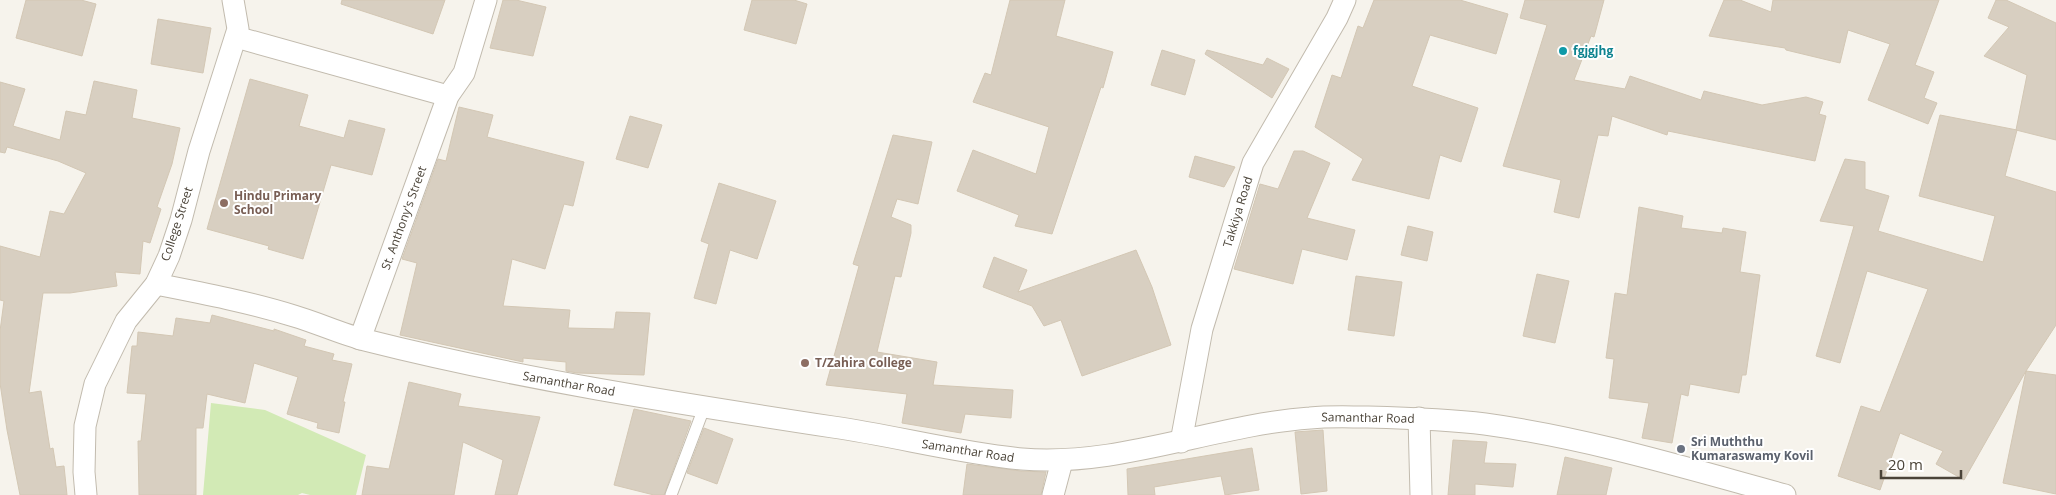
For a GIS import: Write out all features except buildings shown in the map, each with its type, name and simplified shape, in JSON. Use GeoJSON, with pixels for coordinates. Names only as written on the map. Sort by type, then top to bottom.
{"type":"FeatureCollection","features":[{"type":"Feature","properties":{"kind":"street","name":"College Street"},"geometry":{"type":"LineString","coordinates":[[86,495],[84,472],[86,426],[95,384],[126,322],[156,284],[169,256],[181,220],[199,151],[238,29],[233,0]]}},
{"type":"Feature","properties":{"kind":"street","name":"St. Anthony's Street"},"geometry":{"type":"LineString","coordinates":[[360,340],[448,96],[464,73],[486,0]]}},
{"type":"Feature","properties":{"kind":"street","name":"Takkiya Road"},"geometry":{"type":"LineString","coordinates":[[1181,442],[1202,330],[1253,163],[1337,18],[1345,0]]}},
{"type":"Feature","properties":{"kind":"street"},"geometry":{"type":"LineString","coordinates":[[236,37],[448,96]]}},
{"type":"Feature","properties":{"kind":"street","name":"Samanthar Road"},"geometry":{"type":"LineString","coordinates":[[156,284],[229,298],[295,316],[360,340],[510,374],[704,408],[838,428],[976,454],[1062,461],[1181,442],[1277,420],[1317,417],[1419,418],[1486,424],[1568,439],[1629,452],[1786,495]]}},
{"type":"Feature","properties":{"kind":"street"},"geometry":{"type":"LineString","coordinates":[[1419,418],[1420,495]]}},
{"type":"Feature","properties":{"kind":"street"},"geometry":{"type":"LineString","coordinates":[[1053,495],[1062,461]]}},
{"type":"Feature","properties":{"kind":"lane"},"geometry":{"type":"LineString","coordinates":[[671,495],[704,408]]}},
{"type":"Feature","properties":{"kind":"green space"},"geometry":{"type":"Polygon","coordinates":[[[211,403],[265,410],[366,455],[356,495],[310,495],[302,493],[298,495],[203,495],[211,403]]]}},
{"type":"Feature","properties":{"kind":"place","name":"fgjgjhg"},"geometry":{"type":"Point","coordinates":[1563,51]}},
{"type":"Feature","properties":{"kind":"place","name":"Hindu Primary School"},"geometry":{"type":"Point","coordinates":[224,203]}},
{"type":"Feature","properties":{"kind":"place","name":"T/Zahira College"},"geometry":{"type":"Point","coordinates":[805,363]}},
{"type":"Feature","properties":{"kind":"place","name":"Sri Muththu Kumaraswamy Kovil"},"geometry":{"type":"Point","coordinates":[1681,449]}}]}
